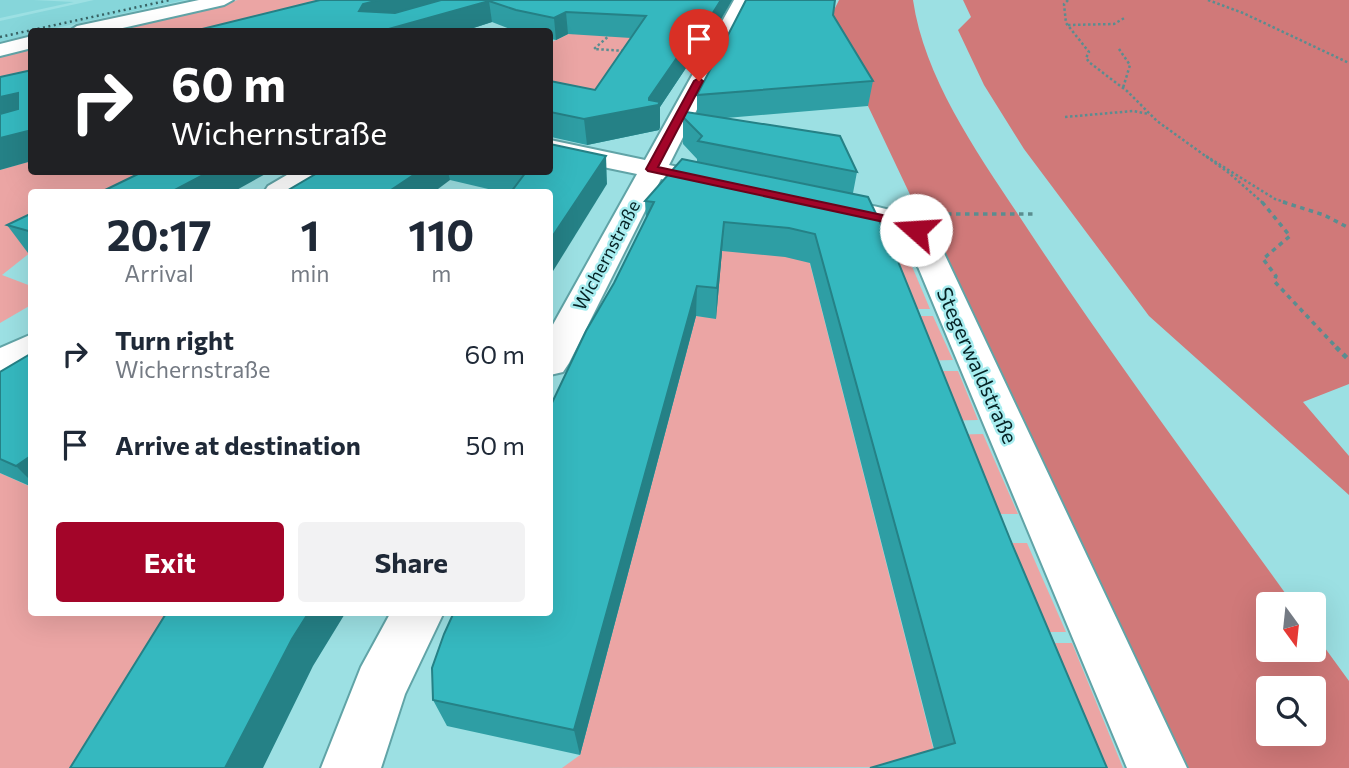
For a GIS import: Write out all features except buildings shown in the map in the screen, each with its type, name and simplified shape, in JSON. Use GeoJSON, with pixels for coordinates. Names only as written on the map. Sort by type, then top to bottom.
{"type":"FeatureCollection","features":[{"type":"Feature","properties":{"kind":"street"},"geometry":{"type":"LineString","coordinates":[[95,28],[224,0]]}},
{"type":"Feature","properties":{"kind":"street","name":"Wichernstraße"},"geometry":{"type":"LineString","coordinates":[[553,357],[743,0]]}},
{"type":"Feature","properties":{"kind":"street"},"geometry":{"type":"LineString","coordinates":[[0,50],[28,43]]}},
{"type":"Feature","properties":{"kind":"street"},"geometry":{"type":"LineString","coordinates":[[553,149],[752,190]]}},
{"type":"Feature","properties":{"kind":"street"},"geometry":{"type":"LineString","coordinates":[[283,189],[305,175]]}},
{"type":"Feature","properties":{"kind":"street","name":"Stegerwaldstraße"},"geometry":{"type":"LineString","coordinates":[[806,202],[887,219],[919,232],[1157,768]]}},
{"type":"Feature","properties":{"kind":"street"},"geometry":{"type":"LineString","coordinates":[[0,365],[28,348]]}},
{"type":"Feature","properties":{"kind":"street"},"geometry":{"type":"LineString","coordinates":[[351,768],[380,687],[417,616]]}},
{"type":"Feature","properties":{"kind":"path"},"geometry":{"type":"LineString","coordinates":[[1068,0],[1064,4],[1068,26],[1089,52],[1086,58],[1090,66],[1123,88],[1150,114],[1275,214],[1290,236],[1263,259],[1276,276],[1274,281],[1284,290],[1284,295],[1349,360]]}},
{"type":"Feature","properties":{"kind":"path"},"geometry":{"type":"LineString","coordinates":[[1208,0],[1239,11],[1304,45],[1349,63]]}},
{"type":"Feature","properties":{"kind":"path"},"geometry":{"type":"LineString","coordinates":[[1068,26],[1114,24],[1126,17]]}},
{"type":"Feature","properties":{"kind":"path"},"geometry":{"type":"LineString","coordinates":[[611,34],[594,49],[637,52]]}},
{"type":"Feature","properties":{"kind":"path"},"geometry":{"type":"LineString","coordinates":[[1119,49],[1129,65],[1123,88]]}},
{"type":"Feature","properties":{"kind":"path"},"geometry":{"type":"LineString","coordinates":[[1065,117],[1133,111],[1150,114]]}},
{"type":"Feature","properties":{"kind":"path"},"geometry":{"type":"LineString","coordinates":[[1199,152],[1275,199],[1324,215],[1349,229]]}},
{"type":"Feature","properties":{"kind":"path"},"geometry":{"type":"LineString","coordinates":[[936,215],[1036,214]]}},
{"type":"Feature","properties":{"kind":"shaded area"},"geometry":{"type":"Polygon","coordinates":[[[0,0],[33,0],[74,2],[0,18],[0,0]]]}},
{"type":"Feature","properties":{"kind":"shaded area"},"geometry":{"type":"Polygon","coordinates":[[[94,0],[185,0],[56,28],[28,28],[28,35],[0,42],[0,21],[94,0]]]}},
{"type":"Feature","properties":{"kind":"shaded area"},"geometry":{"type":"Polygon","coordinates":[[[238,0],[409,0],[300,28],[108,28],[238,0]]]}},
{"type":"Feature","properties":{"kind":"shaded area"},"geometry":{"type":"Polygon","coordinates":[[[574,0],[623,0],[671,72],[553,100],[553,42],[570,33],[574,0]]]}},
{"type":"Feature","properties":{"kind":"shaded area"},"geometry":{"type":"Polygon","coordinates":[[[839,0],[913,0],[930,61],[943,91],[976,149],[1093,325],[1284,592],[1256,592],[1256,662],[1326,662],[1326,649],[1349,681],[1349,768],[1182,768],[868,106],[846,66],[832,14],[839,0]]]}},
{"type":"Feature","properties":{"kind":"shaded area"},"geometry":{"type":"Polygon","coordinates":[[[963,0],[1349,0],[1349,384],[1303,402],[1349,456],[1349,495],[1149,316],[1024,149],[984,85],[958,30],[971,17],[963,0]]]}},
{"type":"Feature","properties":{"kind":"shaded area"},"geometry":{"type":"Polygon","coordinates":[[[28,47],[28,99],[0,106],[0,54],[28,47]]]}},
{"type":"Feature","properties":{"kind":"shaded area"},"geometry":{"type":"Polygon","coordinates":[[[28,162],[28,175],[180,175],[171,189],[28,189],[28,254],[2,275],[28,285],[28,307],[0,323],[0,170],[28,162]]]}},
{"type":"Feature","properties":{"kind":"shaded area"},"geometry":{"type":"Polygon","coordinates":[[[695,238],[809,260],[938,767],[562,768],[580,755],[696,316],[716,318],[695,238]]]}},
{"type":"Feature","properties":{"kind":"shaded area"},"geometry":{"type":"Polygon","coordinates":[[[892,253],[911,264],[930,309],[897,309],[892,253]]]}},
{"type":"Feature","properties":{"kind":"shaded area"},"geometry":{"type":"Polygon","coordinates":[[[900,316],[933,316],[953,360],[917,361],[900,316]]]}},
{"type":"Feature","properties":{"kind":"shaded area"},"geometry":{"type":"Polygon","coordinates":[[[920,371],[958,371],[978,420],[938,421],[920,371]]]}},
{"type":"Feature","properties":{"kind":"shaded area"},"geometry":{"type":"Polygon","coordinates":[[[983,434],[1018,514],[973,514],[943,435],[983,434]]]}},
{"type":"Feature","properties":{"kind":"shaded area"},"geometry":{"type":"Polygon","coordinates":[[[0,473],[28,486],[28,616],[211,616],[119,768],[0,768],[0,473]]]}},
{"type":"Feature","properties":{"kind":"shaded area"},"geometry":{"type":"Polygon","coordinates":[[[1008,543],[1027,543],[1066,632],[1018,632],[1008,543]]]}},
{"type":"Feature","properties":{"kind":"shaded area"},"geometry":{"type":"Polygon","coordinates":[[[1022,643],[1072,643],[1123,768],[1071,768],[1022,643]]]}},
{"type":"Feature","properties":{"kind":"railway"},"geometry":{"type":"LineString","coordinates":[[41,28],[170,0]]}},
{"type":"Feature","properties":{"kind":"railway"},"geometry":{"type":"LineString","coordinates":[[0,37],[28,31]]}},
{"type":"Feature","properties":{"kind":"route"},"geometry":{"type":"LineString","coordinates":[[699,81],[652,169],[887,219],[916,230]]}}]}
